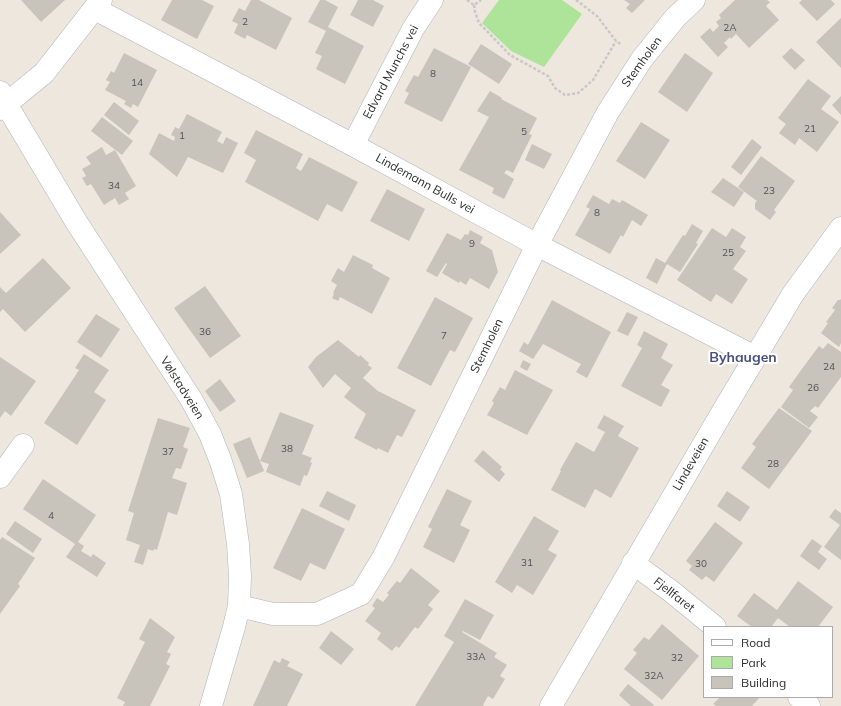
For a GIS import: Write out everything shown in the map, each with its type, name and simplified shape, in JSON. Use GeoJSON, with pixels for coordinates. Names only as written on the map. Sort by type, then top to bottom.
{"type":"FeatureCollection","features":[{"type":"Feature","properties":{"kind":"street","name":"Edvard Munchs vei"},"geometry":{"type":"LineString","coordinates":[[353,145],[413,29],[432,0]]}},
{"type":"Feature","properties":{"kind":"street","name":"Stemholen"},"geometry":{"type":"LineString","coordinates":[[239,606],[273,614],[317,614],[361,594],[383,558],[537,245],[608,112],[642,59],[675,18],[694,0]]}},
{"type":"Feature","properties":{"kind":"street","name":"Lindemann Bulls vei"},"geometry":{"type":"LineString","coordinates":[[98,4],[537,245],[755,357]]}},
{"type":"Feature","properties":{"kind":"street"},"geometry":{"type":"LineString","coordinates":[[2,102],[44,73],[98,4]]}},
{"type":"Feature","properties":{"kind":"street","name":"Vølstadveien"},"geometry":{"type":"LineString","coordinates":[[2,102],[77,223],[191,399],[210,434],[221,462],[231,494],[239,560],[239,606],[211,706]]}},
{"type":"Feature","properties":{"kind":"street","name":"Lindeveien"},"geometry":{"type":"LineString","coordinates":[[551,706],[633,563],[793,294],[841,228]]}},
{"type":"Feature","properties":{"kind":"street"},"geometry":{"type":"LineString","coordinates":[[0,477],[23,445]]}},
{"type":"Feature","properties":{"kind":"street","name":"Fjellfaret"},"geometry":{"type":"LineString","coordinates":[[633,563],[672,592],[713,626]]}},
{"type":"Feature","properties":{"kind":"street"},"geometry":{"type":"LineString","coordinates":[[799,698],[809,706]]}},
{"type":"Feature","properties":{"kind":"path"},"geometry":{"type":"LineString","coordinates":[[467,0],[474,5],[479,23],[510,55],[548,76],[555,88],[565,95],[578,92],[593,80],[616,41]]}},
{"type":"Feature","properties":{"kind":"path"},"geometry":{"type":"LineString","coordinates":[[474,5],[481,0]]}},
{"type":"Feature","properties":{"kind":"path"},"geometry":{"type":"LineString","coordinates":[[576,0],[597,16],[616,41],[642,59]]}},
{"type":"Feature","properties":{"kind":"green space"},"geometry":{"type":"Polygon","coordinates":[[[499,0],[562,0],[582,14],[544,67],[511,51],[482,23],[499,0]]]}},
{"type":"Feature","properties":{"kind":"building"},"geometry":{"type":"Polygon","coordinates":[[[21,0],[65,0],[41,22],[21,0]]]}},
{"type":"Feature","properties":{"kind":"building"},"geometry":{"type":"Polygon","coordinates":[[[172,0],[202,0],[214,6],[197,39],[161,20],[172,0]]]}},
{"type":"Feature","properties":{"kind":"building"},"geometry":{"type":"Polygon","coordinates":[[[251,0],[259,0],[292,18],[276,50],[247,35],[245,39],[234,33],[238,24],[232,21],[239,8],[245,11],[251,0]]]}},
{"type":"Feature","properties":{"kind":"building"},"geometry":{"type":"Polygon","coordinates":[[[320,0],[325,0],[338,7],[326,31],[308,22],[320,0]]]}},
{"type":"Feature","properties":{"kind":"building"},"geometry":{"type":"Polygon","coordinates":[[[358,0],[373,0],[384,6],[373,27],[350,15],[358,0]]]}},
{"type":"Feature","properties":{"kind":"building"},"geometry":{"type":"Polygon","coordinates":[[[624,0],[645,0],[632,13],[626,8],[630,4],[624,0]]]}},
{"type":"Feature","properties":{"kind":"building"},"geometry":{"type":"Polygon","coordinates":[[[735,0],[767,0],[770,2],[766,6],[779,20],[749,48],[736,34],[731,39],[730,37],[724,43],[728,47],[718,57],[700,37],[710,28],[713,32],[719,26],[716,22],[721,18],[719,15],[735,0]]]}},
{"type":"Feature","properties":{"kind":"building"},"geometry":{"type":"Polygon","coordinates":[[[802,0],[831,0],[835,4],[817,21],[799,3],[802,0]]]}},
{"type":"Feature","properties":{"kind":"building"},"geometry":{"type":"Polygon","coordinates":[[[841,18],[841,68],[816,42],[841,18]]]}},
{"type":"Feature","properties":{"kind":"building"},"geometry":{"type":"Polygon","coordinates":[[[328,27],[364,46],[345,84],[316,69],[322,56],[315,53],[328,27]]]}},
{"type":"Feature","properties":{"kind":"building"},"geometry":{"type":"Polygon","coordinates":[[[481,44],[512,64],[499,84],[468,64],[481,44]]]}},
{"type":"Feature","properties":{"kind":"building"},"geometry":{"type":"Polygon","coordinates":[[[434,48],[471,67],[442,122],[404,103],[409,93],[405,91],[414,75],[418,77],[434,48]]]}},
{"type":"Feature","properties":{"kind":"building"},"geometry":{"type":"Polygon","coordinates":[[[791,48],[805,60],[795,70],[782,57],[791,48]]]}},
{"type":"Feature","properties":{"kind":"building"},"geometry":{"type":"Polygon","coordinates":[[[124,53],[157,70],[138,107],[133,104],[131,108],[124,104],[126,101],[105,90],[110,82],[106,80],[111,71],[114,73],[124,53]]]}},
{"type":"Feature","properties":{"kind":"building"},"geometry":{"type":"Polygon","coordinates":[[[685,53],[713,73],[687,112],[658,92],[685,53]]]}},
{"type":"Feature","properties":{"kind":"building"},"geometry":{"type":"Polygon","coordinates":[[[808,79],[831,96],[821,109],[839,122],[817,152],[799,138],[795,145],[779,133],[786,124],[778,118],[808,79]]]}},
{"type":"Feature","properties":{"kind":"building"},"geometry":{"type":"Polygon","coordinates":[[[490,91],[502,98],[501,99],[537,118],[529,134],[532,135],[513,173],[507,170],[504,173],[514,179],[504,199],[492,193],[494,188],[459,170],[489,117],[477,111],[490,91]]]}},
{"type":"Feature","properties":{"kind":"building"},"geometry":{"type":"Polygon","coordinates":[[[841,96],[841,115],[832,105],[841,96]]]}},
{"type":"Feature","properties":{"kind":"building"},"geometry":{"type":"Polygon","coordinates":[[[114,102],[139,121],[129,135],[104,115],[114,102]]]}},
{"type":"Feature","properties":{"kind":"building"},"geometry":{"type":"Polygon","coordinates":[[[187,114],[222,132],[217,141],[223,144],[226,137],[238,143],[223,173],[188,157],[177,177],[149,154],[159,133],[174,141],[175,137],[171,135],[175,127],[179,129],[187,114]]]}},
{"type":"Feature","properties":{"kind":"building"},"geometry":{"type":"Polygon","coordinates":[[[102,117],[133,141],[122,155],[91,131],[102,117]]]}},
{"type":"Feature","properties":{"kind":"building"},"geometry":{"type":"Polygon","coordinates":[[[641,122],[670,140],[645,179],[616,161],[641,122]]]}},
{"type":"Feature","properties":{"kind":"building"},"geometry":{"type":"Polygon","coordinates":[[[256,130],[303,154],[296,168],[301,171],[309,157],[358,182],[342,212],[327,204],[318,221],[245,182],[256,160],[244,153],[256,130]]]}},
{"type":"Feature","properties":{"kind":"building"},"geometry":{"type":"Polygon","coordinates":[[[752,139],[762,147],[741,175],[731,167],[752,139]]]}},
{"type":"Feature","properties":{"kind":"building"},"geometry":{"type":"Polygon","coordinates":[[[532,144],[552,154],[544,169],[525,160],[532,144]]]}},
{"type":"Feature","properties":{"kind":"building"},"geometry":{"type":"Polygon","coordinates":[[[102,147],[106,155],[115,150],[136,186],[125,193],[129,199],[119,205],[115,198],[104,205],[91,184],[87,186],[82,178],[86,176],[82,169],[91,164],[86,157],[102,147]]]}},
{"type":"Feature","properties":{"kind":"building"},"geometry":{"type":"Polygon","coordinates":[[[761,156],[795,181],[774,210],[776,212],[770,220],[755,209],[755,203],[757,201],[738,187],[761,156]]]}},
{"type":"Feature","properties":{"kind":"building"},"geometry":{"type":"Polygon","coordinates":[[[723,178],[744,192],[734,207],[711,192],[723,178]]]}},
{"type":"Feature","properties":{"kind":"building"},"geometry":{"type":"Polygon","coordinates":[[[387,189],[425,209],[409,241],[370,221],[387,189]]]}},
{"type":"Feature","properties":{"kind":"building"},"geometry":{"type":"Polygon","coordinates":[[[593,195],[609,204],[612,199],[620,203],[622,200],[648,215],[641,226],[632,220],[623,237],[621,235],[610,254],[575,235],[590,209],[586,207],[593,195]]]}},
{"type":"Feature","properties":{"kind":"building"},"geometry":{"type":"Polygon","coordinates":[[[0,212],[21,235],[0,254],[0,212]]]}},
{"type":"Feature","properties":{"kind":"building"},"geometry":{"type":"Polygon","coordinates":[[[692,224],[703,231],[696,243],[698,244],[680,272],[667,264],[657,284],[646,278],[656,258],[665,263],[692,224]]]}},
{"type":"Feature","properties":{"kind":"building"},"geometry":{"type":"Polygon","coordinates":[[[712,228],[726,237],[732,228],[746,237],[740,247],[746,251],[733,269],[748,279],[732,304],[716,294],[711,302],[677,280],[712,228]]]}},
{"type":"Feature","properties":{"kind":"building"},"geometry":{"type":"Polygon","coordinates":[[[470,230],[483,237],[480,243],[492,250],[498,272],[489,289],[470,278],[466,285],[460,281],[459,283],[442,273],[447,264],[446,263],[437,277],[426,271],[447,233],[461,240],[465,234],[468,235],[470,230]]]}},
{"type":"Feature","properties":{"kind":"building"},"geometry":{"type":"Polygon","coordinates":[[[353,255],[373,265],[372,268],[390,278],[372,314],[340,297],[338,301],[332,298],[337,285],[331,281],[338,268],[344,272],[353,255]]]}},
{"type":"Feature","properties":{"kind":"building"},"geometry":{"type":"Polygon","coordinates":[[[43,258],[71,288],[25,332],[3,309],[0,312],[0,287],[6,293],[43,258]]]}},
{"type":"Feature","properties":{"kind":"building"},"geometry":{"type":"Polygon","coordinates":[[[205,286],[241,336],[210,358],[174,308],[205,286]]]}},
{"type":"Feature","properties":{"kind":"building"},"geometry":{"type":"Polygon","coordinates":[[[435,297],[473,318],[455,352],[450,350],[431,386],[397,368],[435,297]]]}},
{"type":"Feature","properties":{"kind":"building"},"geometry":{"type":"Polygon","coordinates":[[[841,299],[841,343],[839,347],[821,333],[828,323],[826,322],[835,310],[832,308],[838,300],[841,299]]]}},
{"type":"Feature","properties":{"kind":"building"},"geometry":{"type":"Polygon","coordinates":[[[552,300],[611,332],[587,378],[576,372],[581,364],[543,344],[533,359],[519,351],[524,342],[528,345],[552,300]]]}},
{"type":"Feature","properties":{"kind":"building"},"geometry":{"type":"Polygon","coordinates":[[[627,312],[638,317],[628,336],[617,331],[627,312]]]}},
{"type":"Feature","properties":{"kind":"building"},"geometry":{"type":"Polygon","coordinates":[[[96,314],[120,329],[101,358],[77,342],[96,314]]]}},
{"type":"Feature","properties":{"kind":"building"},"geometry":{"type":"Polygon","coordinates":[[[644,331],[668,344],[661,358],[673,365],[661,385],[670,390],[661,407],[621,386],[642,348],[637,345],[644,331]]]}},
{"type":"Feature","properties":{"kind":"building"},"geometry":{"type":"Polygon","coordinates":[[[338,340],[369,363],[368,365],[372,368],[363,378],[378,391],[416,410],[402,437],[397,435],[388,453],[378,448],[377,450],[354,438],[366,414],[344,397],[351,388],[335,374],[323,388],[308,367],[316,357],[338,340]]]}},
{"type":"Feature","properties":{"kind":"building"},"geometry":{"type":"Polygon","coordinates":[[[828,343],[841,352],[841,377],[818,408],[815,406],[810,411],[818,417],[809,428],[781,407],[793,390],[789,387],[804,366],[819,346],[823,349],[828,343]]]}},
{"type":"Feature","properties":{"kind":"building"},"geometry":{"type":"Polygon","coordinates":[[[84,354],[109,370],[94,392],[106,400],[77,445],[44,423],[79,370],[75,368],[84,354]]]}},
{"type":"Feature","properties":{"kind":"building"},"geometry":{"type":"Polygon","coordinates":[[[0,357],[36,381],[11,416],[5,411],[0,418],[0,357]]]}},
{"type":"Feature","properties":{"kind":"building"},"geometry":{"type":"Polygon","coordinates":[[[523,360],[531,364],[527,371],[520,367],[523,360]]]}},
{"type":"Feature","properties":{"kind":"building"},"geometry":{"type":"Polygon","coordinates":[[[515,370],[553,390],[527,435],[487,415],[494,403],[492,401],[500,387],[505,390],[515,370]]]}},
{"type":"Feature","properties":{"kind":"building"},"geometry":{"type":"Polygon","coordinates":[[[220,379],[236,401],[220,412],[205,391],[220,379]]]}},
{"type":"Feature","properties":{"kind":"building"},"geometry":{"type":"Polygon","coordinates":[[[779,408],[812,431],[769,489],[741,468],[756,447],[752,444],[779,408]]]}},
{"type":"Feature","properties":{"kind":"building"},"geometry":{"type":"Polygon","coordinates":[[[280,412],[314,425],[302,454],[312,458],[310,462],[312,463],[307,476],[304,475],[300,486],[266,472],[269,464],[260,461],[280,412]]]}},
{"type":"Feature","properties":{"kind":"building"},"geometry":{"type":"Polygon","coordinates":[[[604,415],[624,426],[618,436],[639,448],[611,498],[595,489],[585,508],[551,490],[561,471],[560,470],[576,442],[594,452],[605,432],[597,428],[604,415]]]}},
{"type":"Feature","properties":{"kind":"building"},"geometry":{"type":"Polygon","coordinates":[[[158,418],[190,428],[183,447],[188,449],[181,469],[176,468],[172,478],[187,483],[177,515],[168,512],[157,550],[154,549],[153,551],[148,549],[143,565],[134,562],[140,545],[126,540],[134,513],[128,511],[158,418]]]}},
{"type":"Feature","properties":{"kind":"building"},"geometry":{"type":"Polygon","coordinates":[[[250,437],[264,471],[247,478],[233,444],[250,437]]]}},
{"type":"Feature","properties":{"kind":"building"},"geometry":{"type":"Polygon","coordinates":[[[483,450],[502,467],[500,469],[505,474],[499,482],[474,461],[483,450]]]}},
{"type":"Feature","properties":{"kind":"building"},"geometry":{"type":"Polygon","coordinates":[[[43,479],[96,515],[78,542],[84,546],[81,551],[91,557],[93,554],[106,563],[97,577],[66,557],[75,544],[23,509],[43,479]]]}},
{"type":"Feature","properties":{"kind":"building"},"geometry":{"type":"Polygon","coordinates":[[[447,489],[472,501],[460,525],[470,530],[454,563],[423,547],[432,529],[428,527],[447,489]]]}},
{"type":"Feature","properties":{"kind":"building"},"geometry":{"type":"Polygon","coordinates":[[[327,491],[356,505],[349,521],[319,506],[327,491]]]}},
{"type":"Feature","properties":{"kind":"building"},"geometry":{"type":"Polygon","coordinates":[[[727,491],[750,507],[740,522],[717,506],[727,491]]]}},
{"type":"Feature","properties":{"kind":"building"},"geometry":{"type":"Polygon","coordinates":[[[302,508],[345,529],[325,570],[310,563],[301,581],[273,568],[302,508]]]}},
{"type":"Feature","properties":{"kind":"building"},"geometry":{"type":"Polygon","coordinates":[[[835,509],[841,513],[841,560],[824,547],[840,525],[829,517],[835,509]]]}},
{"type":"Feature","properties":{"kind":"building"},"geometry":{"type":"Polygon","coordinates":[[[534,516],[559,531],[548,550],[557,555],[533,595],[517,585],[512,593],[495,582],[534,516]]]}},
{"type":"Feature","properties":{"kind":"building"},"geometry":{"type":"Polygon","coordinates":[[[15,521],[42,539],[33,553],[6,534],[15,521]]]}},
{"type":"Feature","properties":{"kind":"building"},"geometry":{"type":"Polygon","coordinates":[[[715,522],[743,543],[714,582],[706,576],[702,580],[689,570],[692,566],[686,561],[715,522]]]}},
{"type":"Feature","properties":{"kind":"building"},"geometry":{"type":"Polygon","coordinates":[[[2,537],[35,558],[18,584],[20,586],[0,614],[0,540],[2,537]]]}},
{"type":"Feature","properties":{"kind":"building"},"geometry":{"type":"Polygon","coordinates":[[[812,539],[822,546],[818,552],[827,559],[819,570],[800,556],[812,539]]]}},
{"type":"Feature","properties":{"kind":"building"},"geometry":{"type":"Polygon","coordinates":[[[411,568],[440,591],[428,605],[433,609],[418,629],[415,627],[399,648],[396,646],[392,651],[377,639],[381,633],[365,621],[375,608],[372,606],[377,598],[383,602],[389,595],[387,593],[397,581],[400,583],[411,568]]]}},
{"type":"Feature","properties":{"kind":"building"},"geometry":{"type":"Polygon","coordinates":[[[798,581],[833,607],[819,626],[789,626],[778,618],[772,626],[751,626],[737,616],[754,593],[777,610],[798,581]]]}},
{"type":"Feature","properties":{"kind":"building"},"geometry":{"type":"Polygon","coordinates":[[[465,599],[494,615],[480,640],[463,631],[462,632],[497,653],[494,657],[507,665],[500,676],[505,679],[493,699],[488,696],[483,705],[484,706],[415,706],[454,642],[444,636],[465,599]]]}},
{"type":"Feature","properties":{"kind":"building"},"geometry":{"type":"Polygon","coordinates":[[[150,618],[175,637],[167,652],[171,654],[166,664],[170,666],[150,706],[123,706],[125,702],[117,698],[145,642],[139,639],[150,618]]]}},
{"type":"Feature","properties":{"kind":"building"},"geometry":{"type":"Polygon","coordinates":[[[662,624],[699,656],[662,700],[624,669],[637,653],[633,650],[644,637],[649,640],[662,624]]]}},
{"type":"Feature","properties":{"kind":"building"},"geometry":{"type":"Polygon","coordinates":[[[331,631],[354,649],[341,665],[319,648],[331,631]]]}},
{"type":"Feature","properties":{"kind":"building"},"geometry":{"type":"Polygon","coordinates":[[[282,658],[290,662],[287,666],[303,674],[287,706],[253,706],[274,660],[280,663],[282,658]]]}},
{"type":"Feature","properties":{"kind":"building"},"geometry":{"type":"Polygon","coordinates":[[[628,684],[654,705],[631,706],[619,695],[628,684]]]}},
{"type":"Feature","properties":{"kind":"building"},"geometry":{"type":"Polygon","coordinates":[[[719,698],[759,698],[752,706],[716,706],[713,704],[719,698]]]}},
{"type":"Feature","properties":{"kind":"district","name":"Byhaugen"},"geometry":{"type":"Point","coordinates":[743,358]}}]}
